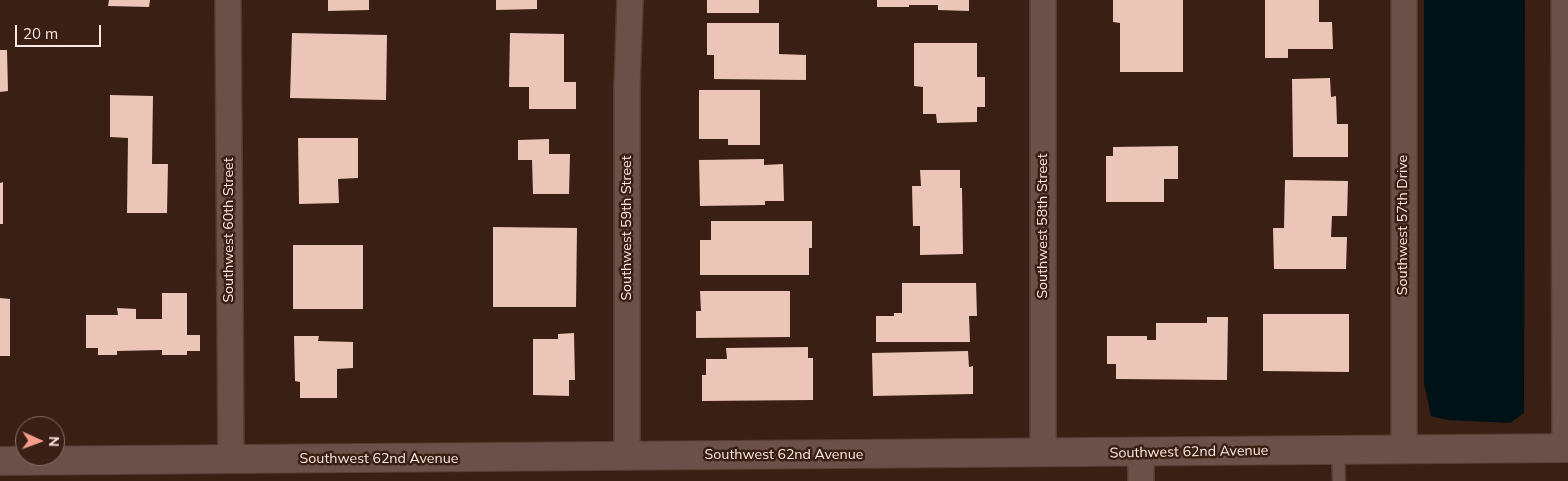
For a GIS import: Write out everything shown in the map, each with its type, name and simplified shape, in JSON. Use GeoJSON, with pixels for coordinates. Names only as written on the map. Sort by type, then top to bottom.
{"type":"FeatureCollection","features":[{"type":"Feature","properties":{"kind":"street","name":"Southwest 60th Street"},"geometry":{"type":"LineString","coordinates":[[228,0],[231,460]]}},
{"type":"Feature","properties":{"kind":"street","name":"Southwest 59th Street"},"geometry":{"type":"LineString","coordinates":[[627,457],[627,108],[630,0]]}},
{"type":"Feature","properties":{"kind":"street","name":"Southwest 58th Street"},"geometry":{"type":"LineString","coordinates":[[1043,0],[1043,453]]}},
{"type":"Feature","properties":{"kind":"street","name":"Southwest 57th Drive"},"geometry":{"type":"LineString","coordinates":[[1404,0],[1404,450]]}},
{"type":"Feature","properties":{"kind":"street"},"geometry":{"type":"LineString","coordinates":[[1564,0],[1567,448]]}},
{"type":"Feature","properties":{"kind":"street","name":"Southwest 62nd Avenue"},"geometry":{"type":"LineString","coordinates":[[0,461],[1567,448]]}},
{"type":"Feature","properties":{"kind":"street"},"geometry":{"type":"LineString","coordinates":[[1141,452],[1141,481]]}},
{"type":"Feature","properties":{"kind":"lane"},"geometry":{"type":"LineString","coordinates":[[1338,450],[1339,481]]}},
{"type":"Feature","properties":{"kind":"shaded area"},"geometry":{"type":"Polygon","coordinates":[[[1424,0],[1525,0],[1524,413],[1510,423],[1448,420],[1431,416],[1424,383],[1424,0]]]}},
{"type":"Feature","properties":{"kind":"building"},"geometry":{"type":"Polygon","coordinates":[[[109,0],[150,0],[149,7],[108,6],[109,0]]]}},
{"type":"Feature","properties":{"kind":"building"},"geometry":{"type":"Polygon","coordinates":[[[328,0],[369,0],[369,10],[328,11],[328,0]]]}},
{"type":"Feature","properties":{"kind":"building"},"geometry":{"type":"Polygon","coordinates":[[[496,0],[537,0],[537,9],[496,10],[496,0]]]}},
{"type":"Feature","properties":{"kind":"building"},"geometry":{"type":"Polygon","coordinates":[[[707,0],[759,0],[759,13],[707,13],[707,0]]]}},
{"type":"Feature","properties":{"kind":"building"},"geometry":{"type":"Polygon","coordinates":[[[877,0],[969,0],[969,11],[938,10],[938,5],[877,7],[877,0]]]}},
{"type":"Feature","properties":{"kind":"building"},"geometry":{"type":"Polygon","coordinates":[[[1113,0],[1183,0],[1183,72],[1120,72],[1120,23],[1113,22],[1113,0]]]}},
{"type":"Feature","properties":{"kind":"building"},"geometry":{"type":"Polygon","coordinates":[[[1265,0],[1319,0],[1319,22],[1332,22],[1333,49],[1288,49],[1288,58],[1265,58],[1265,0]]]}},
{"type":"Feature","properties":{"kind":"building"},"geometry":{"type":"Polygon","coordinates":[[[707,23],[779,23],[779,54],[806,55],[806,80],[714,79],[714,55],[707,55],[707,23]]]}},
{"type":"Feature","properties":{"kind":"building"},"geometry":{"type":"Polygon","coordinates":[[[292,33],[387,35],[386,100],[290,98],[292,33]]]}},
{"type":"Feature","properties":{"kind":"building"},"geometry":{"type":"Polygon","coordinates":[[[510,33],[564,34],[564,82],[576,82],[576,109],[529,109],[529,87],[509,87],[510,33]]]}},
{"type":"Feature","properties":{"kind":"building"},"geometry":{"type":"Polygon","coordinates":[[[914,43],[977,43],[977,77],[985,77],[985,107],[977,107],[977,122],[937,123],[936,114],[923,114],[923,87],[914,86],[914,43]]]}},
{"type":"Feature","properties":{"kind":"building"},"geometry":{"type":"Polygon","coordinates":[[[0,50],[7,50],[8,91],[0,92],[0,50]]]}},
{"type":"Feature","properties":{"kind":"building"},"geometry":{"type":"Polygon","coordinates":[[[1330,78],[1331,97],[1336,96],[1337,124],[1348,124],[1348,157],[1293,157],[1292,79],[1330,78]]]}},
{"type":"Feature","properties":{"kind":"building"},"geometry":{"type":"Polygon","coordinates":[[[699,90],[760,90],[760,145],[728,145],[728,139],[699,139],[699,90]]]}},
{"type":"Feature","properties":{"kind":"building"},"geometry":{"type":"Polygon","coordinates":[[[110,95],[153,96],[152,164],[168,164],[167,213],[127,213],[128,138],[110,137],[110,95]]]}},
{"type":"Feature","properties":{"kind":"building"},"geometry":{"type":"Polygon","coordinates":[[[298,138],[358,138],[358,178],[338,179],[339,203],[299,204],[298,138]]]}},
{"type":"Feature","properties":{"kind":"building"},"geometry":{"type":"Polygon","coordinates":[[[549,139],[549,154],[570,154],[569,194],[533,194],[532,160],[518,160],[518,140],[549,139]]]}},
{"type":"Feature","properties":{"kind":"building"},"geometry":{"type":"Polygon","coordinates":[[[1178,146],[1178,179],[1164,179],[1164,202],[1106,202],[1106,156],[1113,156],[1113,147],[1178,146]]]}},
{"type":"Feature","properties":{"kind":"building"},"geometry":{"type":"Polygon","coordinates":[[[764,159],[764,165],[783,164],[784,201],[765,201],[765,205],[700,206],[699,160],[764,159]]]}},
{"type":"Feature","properties":{"kind":"building"},"geometry":{"type":"Polygon","coordinates":[[[920,170],[960,170],[963,254],[920,255],[920,226],[913,226],[912,186],[921,186],[920,170]]]}},
{"type":"Feature","properties":{"kind":"building"},"geometry":{"type":"Polygon","coordinates":[[[1285,180],[1348,181],[1347,216],[1332,216],[1331,237],[1347,237],[1346,269],[1274,269],[1273,228],[1284,228],[1285,180]]]}},
{"type":"Feature","properties":{"kind":"building"},"geometry":{"type":"Polygon","coordinates":[[[3,182],[3,224],[0,224],[0,183],[3,182]]]}},
{"type":"Feature","properties":{"kind":"building"},"geometry":{"type":"Polygon","coordinates":[[[711,221],[812,221],[809,275],[700,275],[700,240],[711,240],[711,221]]]}},
{"type":"Feature","properties":{"kind":"building"},"geometry":{"type":"Polygon","coordinates":[[[493,227],[577,228],[576,307],[493,307],[493,227]]]}},
{"type":"Feature","properties":{"kind":"building"},"geometry":{"type":"Polygon","coordinates":[[[293,245],[363,245],[363,309],[293,309],[293,245]]]}},
{"type":"Feature","properties":{"kind":"building"},"geometry":{"type":"Polygon","coordinates":[[[902,283],[976,283],[977,316],[969,316],[970,342],[876,342],[876,316],[894,316],[894,313],[902,313],[902,283]]]}},
{"type":"Feature","properties":{"kind":"building"},"geometry":{"type":"Polygon","coordinates":[[[700,291],[790,291],[790,337],[696,338],[696,311],[701,311],[700,291]]]}},
{"type":"Feature","properties":{"kind":"building"},"geometry":{"type":"Polygon","coordinates":[[[162,293],[187,293],[187,335],[200,335],[200,351],[187,351],[187,355],[162,355],[162,350],[117,351],[117,355],[98,355],[98,348],[86,348],[86,315],[118,315],[117,308],[136,309],[136,319],[162,319],[162,293]]]}},
{"type":"Feature","properties":{"kind":"building"},"geometry":{"type":"Polygon","coordinates":[[[0,298],[10,299],[10,356],[0,356],[0,298]]]}},
{"type":"Feature","properties":{"kind":"building"},"geometry":{"type":"Polygon","coordinates":[[[1263,314],[1349,314],[1349,372],[1263,371],[1263,314]]]}},
{"type":"Feature","properties":{"kind":"building"},"geometry":{"type":"Polygon","coordinates":[[[1207,317],[1228,317],[1227,380],[1116,379],[1116,364],[1107,364],[1107,336],[1147,336],[1147,340],[1156,340],[1156,323],[1207,323],[1207,317]]]}},
{"type":"Feature","properties":{"kind":"building"},"geometry":{"type":"Polygon","coordinates":[[[574,333],[575,380],[569,380],[569,396],[533,395],[533,339],[558,339],[558,334],[574,333]]]}},
{"type":"Feature","properties":{"kind":"building"},"geometry":{"type":"Polygon","coordinates":[[[294,336],[319,336],[318,341],[353,342],[353,368],[337,369],[337,398],[300,398],[300,382],[295,381],[294,336]]]}},
{"type":"Feature","properties":{"kind":"building"},"geometry":{"type":"Polygon","coordinates":[[[808,347],[808,358],[813,358],[813,400],[702,401],[702,375],[706,375],[706,359],[727,359],[726,348],[808,347]]]}},
{"type":"Feature","properties":{"kind":"building"},"geometry":{"type":"Polygon","coordinates":[[[968,351],[969,367],[973,366],[973,394],[873,396],[872,353],[968,351]]]}}]}
